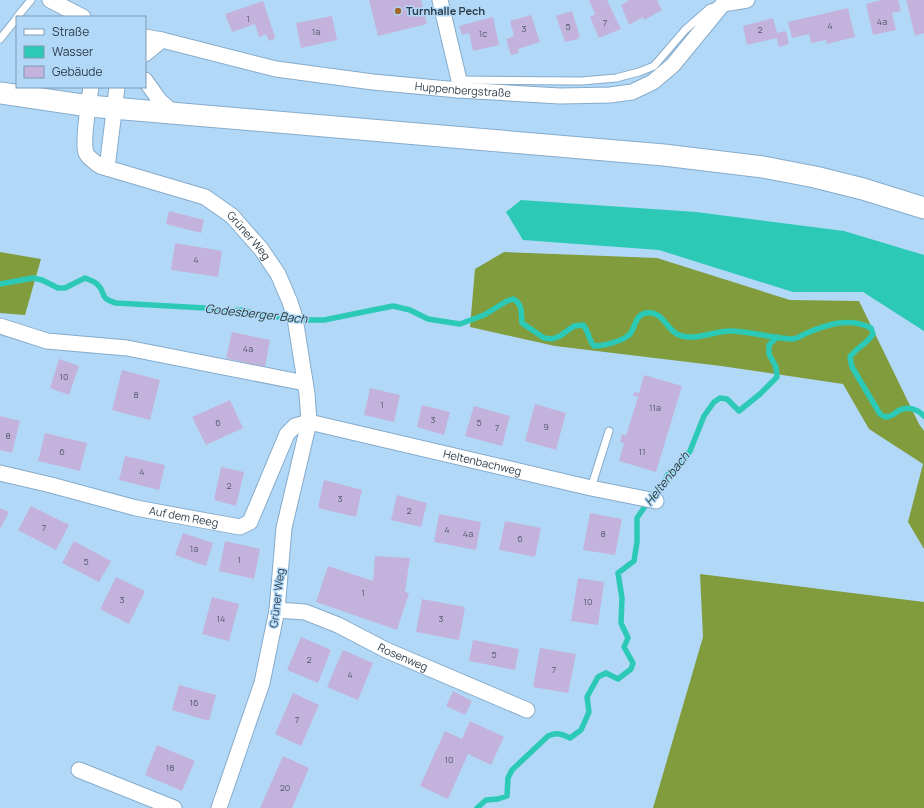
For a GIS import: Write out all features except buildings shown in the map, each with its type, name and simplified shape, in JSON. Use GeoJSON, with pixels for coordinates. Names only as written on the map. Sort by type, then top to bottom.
{"type":"FeatureCollection","features":[{"type":"Feature","properties":{"kind":"main road"},"geometry":{"type":"LineString","coordinates":[[0,93],[90,97],[114,109],[176,115],[283,122],[664,155],[756,166],[863,189],[924,208]]}},
{"type":"Feature","properties":{"kind":"street"},"geometry":{"type":"LineString","coordinates":[[50,0],[81,16]]}},
{"type":"Feature","properties":{"kind":"street"},"geometry":{"type":"LineString","coordinates":[[440,0],[459,85]]}},
{"type":"Feature","properties":{"kind":"street","name":"Huppenbergstraße"},"geometry":{"type":"LineString","coordinates":[[146,37],[276,70],[373,82],[459,85],[560,96],[610,95],[632,92],[653,82],[673,65],[722,2],[747,0]]}},
{"type":"Feature","properties":{"kind":"street"},"geometry":{"type":"LineString","coordinates":[[146,53],[162,40]]}},
{"type":"Feature","properties":{"kind":"street"},"geometry":{"type":"LineString","coordinates":[[146,81],[160,101],[176,115]]}},
{"type":"Feature","properties":{"kind":"street"},"geometry":{"type":"LineString","coordinates":[[107,168],[117,88]]}},
{"type":"Feature","properties":{"kind":"street","name":"Grüner Weg"},"geometry":{"type":"LineString","coordinates":[[90,97],[85,137],[86,153],[100,166],[205,197],[232,216],[261,249],[278,274],[290,302],[298,334],[309,422],[284,528],[277,610],[262,683],[219,808]]}},
{"type":"Feature","properties":{"kind":"street"},"geometry":{"type":"LineString","coordinates":[[0,326],[47,340],[127,348],[305,383]]}},
{"type":"Feature","properties":{"kind":"street","name":"Auf dem Reeg"},"geometry":{"type":"LineString","coordinates":[[0,473],[52,485],[136,508],[240,527],[250,522],[287,434],[296,426],[309,422]]}},
{"type":"Feature","properties":{"kind":"street","name":"Heltenbachweg"},"geometry":{"type":"LineString","coordinates":[[309,422],[591,488],[650,500]]}},
{"type":"Feature","properties":{"kind":"street","name":"Rosenweg"},"geometry":{"type":"LineString","coordinates":[[277,610],[304,612],[338,625],[386,650],[527,710]]}},
{"type":"Feature","properties":{"kind":"street"},"geometry":{"type":"LineString","coordinates":[[79,770],[174,808]]}},
{"type":"Feature","properties":{"kind":"lane"},"geometry":{"type":"LineString","coordinates":[[18,16],[31,0]]}},
{"type":"Feature","properties":{"kind":"lane"},"geometry":{"type":"LineString","coordinates":[[0,39],[16,18]]}},
{"type":"Feature","properties":{"kind":"lane"},"geometry":{"type":"LineString","coordinates":[[591,488],[609,431]]}},
{"type":"Feature","properties":{"kind":"shaded area"},"geometry":{"type":"Polygon","coordinates":[[[0,252],[41,259],[25,315],[0,313],[0,252]]]}},
{"type":"Feature","properties":{"kind":"shaded area"},"geometry":{"type":"Polygon","coordinates":[[[504,252],[657,258],[790,300],[859,301],[919,424],[924,431],[924,549],[908,522],[923,464],[869,429],[843,384],[721,366],[555,346],[470,327],[475,269],[504,252]]]}},
{"type":"Feature","properties":{"kind":"shaded area"},"geometry":{"type":"Polygon","coordinates":[[[700,574],[924,602],[924,808],[653,808],[703,637],[700,574]]]}},
{"type":"Feature","properties":{"kind":"water"},"geometry":{"type":"Polygon","coordinates":[[[521,200],[696,212],[844,231],[924,255],[924,331],[863,292],[793,292],[659,250],[523,240],[506,212],[521,200]]]}},
{"type":"Feature","properties":{"kind":"waterway","name":"Godesberger Bach"},"geometry":{"type":"LineString","coordinates":[[0,284],[33,278],[42,280],[58,288],[65,288],[85,278],[96,283],[102,290],[105,297],[116,303],[205,308],[218,312],[241,310],[261,315],[307,320],[324,320],[393,306],[410,310],[428,319],[460,324],[484,315],[513,299],[520,306],[522,323],[544,338],[552,339],[560,336],[574,326],[583,325],[594,346],[613,343],[627,337],[632,331],[638,318],[642,314],[646,313],[657,315],[677,334],[688,337],[730,331],[793,339],[831,325],[847,322],[855,323],[871,328],[873,334],[850,357],[852,367],[880,414],[888,417],[907,408],[916,410],[924,416]]}},
{"type":"Feature","properties":{"kind":"waterway","name":"Heltenbach"},"geometry":{"type":"LineString","coordinates":[[477,808],[486,800],[498,799],[507,796],[508,778],[512,770],[548,736],[559,734],[570,738],[581,730],[589,712],[587,697],[598,677],[606,673],[618,679],[631,669],[633,663],[624,647],[628,638],[621,623],[622,598],[618,573],[634,561],[637,542],[637,518],[646,505],[658,493],[668,474],[678,467],[690,451],[704,416],[714,402],[720,398],[727,399],[739,411],[760,394],[777,377],[776,367],[769,354],[769,345],[777,337]]}},
{"type":"Feature","properties":{"kind":"place","name":"Turnhalle Pech"},"geometry":{"type":"Point","coordinates":[398,11]}}]}
